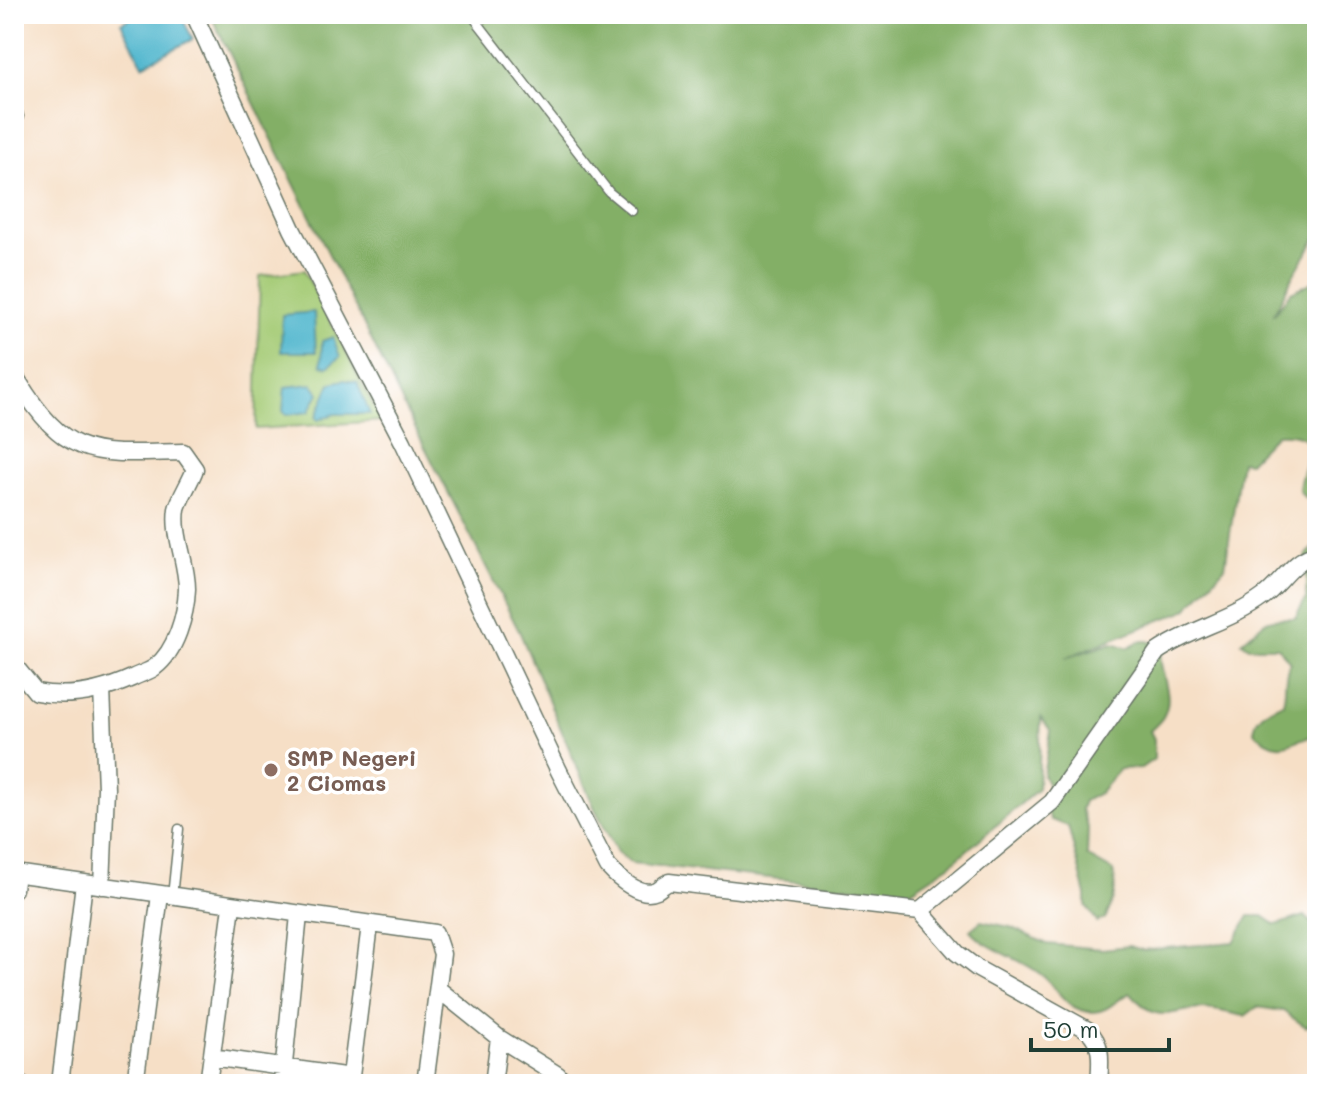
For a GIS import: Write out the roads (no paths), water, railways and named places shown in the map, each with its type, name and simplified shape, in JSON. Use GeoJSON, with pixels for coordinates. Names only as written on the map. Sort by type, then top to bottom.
{"type":"FeatureCollection","features":[{"type":"Feature","properties":{"kind":"street"},"geometry":{"type":"LineString","coordinates":[[194,14],[292,229],[403,442],[559,771],[608,867],[618,878],[648,892],[669,882],[920,911],[957,953],[978,969],[1088,1030],[1101,1049],[1099,1084]]}},
{"type":"Feature","properties":{"kind":"street"},"geometry":{"type":"LineString","coordinates":[[14,380],[18,381],[38,413],[68,441],[106,454],[183,452],[195,469],[189,487],[177,506],[177,527],[187,589],[174,643],[155,667],[102,689],[65,697],[36,692],[14,665]]}},
{"type":"Feature","properties":{"kind":"street"},"geometry":{"type":"LineString","coordinates":[[920,911],[1052,802],[1157,652],[1173,641],[1239,612],[1263,597],[1297,562],[1317,554]]}},
{"type":"Feature","properties":{"kind":"street"},"geometry":{"type":"LineString","coordinates":[[102,689],[106,788],[102,886]]}},
{"type":"Feature","properties":{"kind":"street"},"geometry":{"type":"LineString","coordinates":[[15,879],[84,883],[435,933],[442,954],[425,1084]]}},
{"type":"Feature","properties":{"kind":"street"},"geometry":{"type":"LineString","coordinates":[[60,1084],[84,883]]}},
{"type":"Feature","properties":{"kind":"street"},"geometry":{"type":"LineString","coordinates":[[135,1084],[166,896]]}},
{"type":"Feature","properties":{"kind":"street"},"geometry":{"type":"LineString","coordinates":[[208,1084],[232,906]]}},
{"type":"Feature","properties":{"kind":"street"},"geometry":{"type":"LineString","coordinates":[[282,1084],[299,915]]}},
{"type":"Feature","properties":{"kind":"street"},"geometry":{"type":"LineString","coordinates":[[212,1057],[284,1066],[350,1080],[370,925]]}},
{"type":"Feature","properties":{"kind":"street"},"geometry":{"type":"LineString","coordinates":[[438,989],[499,1038],[558,1075],[563,1084]]}},
{"type":"Feature","properties":{"kind":"street"},"geometry":{"type":"LineString","coordinates":[[493,1084],[499,1038]]}},
{"type":"Feature","properties":{"kind":"street"},"geometry":{"type":"LineString","coordinates":[[14,1083],[21,1084]]}},
{"type":"Feature","properties":{"kind":"lane"},"geometry":{"type":"LineString","coordinates":[[471,14],[609,192],[632,211]]}},
{"type":"Feature","properties":{"kind":"lane"},"geometry":{"type":"LineString","coordinates":[[166,896],[179,829]]}},
{"type":"Feature","properties":{"kind":"water"},"geometry":{"type":"Polygon","coordinates":[[[138,14],[180,14],[193,39],[143,65],[121,23],[138,14]]]}},
{"type":"Feature","properties":{"kind":"water"},"geometry":{"type":"Polygon","coordinates":[[[314,312],[316,352],[281,352],[282,315],[314,312]]]}},
{"type":"Feature","properties":{"kind":"water"},"geometry":{"type":"Polygon","coordinates":[[[333,337],[340,357],[328,367],[321,365],[322,341],[333,337]]]}},
{"type":"Feature","properties":{"kind":"water"},"geometry":{"type":"Polygon","coordinates":[[[344,380],[357,382],[370,414],[335,414],[318,420],[316,417],[331,383],[344,380]]]}},
{"type":"Feature","properties":{"kind":"water"},"geometry":{"type":"Polygon","coordinates":[[[312,384],[319,393],[309,412],[286,415],[283,411],[285,387],[312,384]]]}},
{"type":"Feature","properties":{"kind":"place","name":"SMP Negeri 2 Ciomas"},"geometry":{"type":"Point","coordinates":[271,770]}}]}
